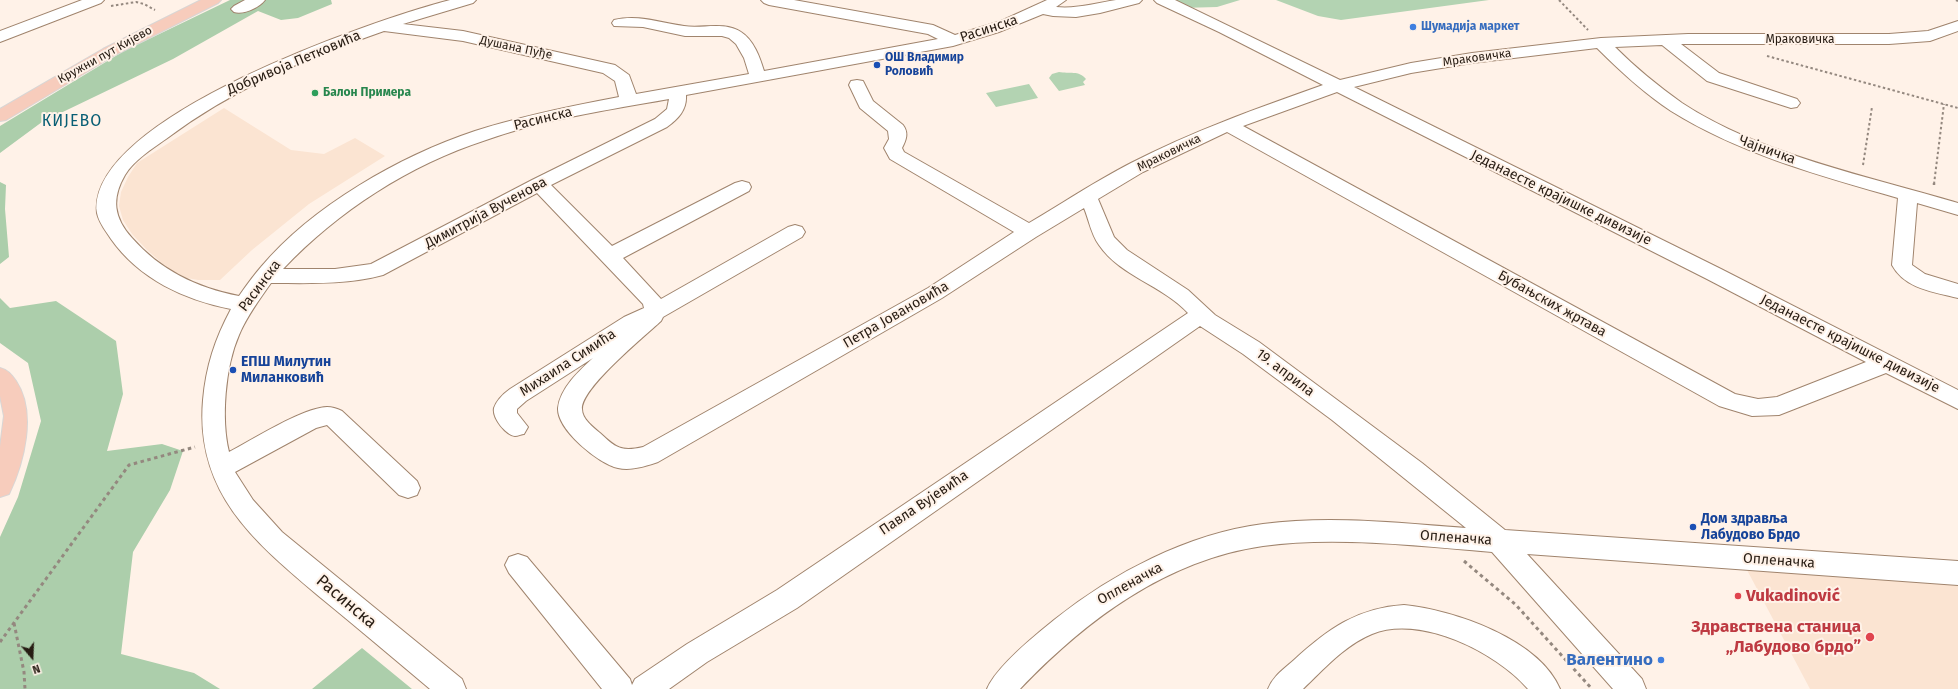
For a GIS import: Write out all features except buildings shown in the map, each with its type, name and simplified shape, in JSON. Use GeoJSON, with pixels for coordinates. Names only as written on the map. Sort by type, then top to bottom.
{"type":"FeatureCollection","features":[{"type":"Feature","properties":{"kind":"main road","name":"Кружни пут Кијево"},"geometry":{"type":"LineString","coordinates":[[0,116],[109,52],[213,0]]}},
{"type":"Feature","properties":{"kind":"main road"},"geometry":{"type":"LineString","coordinates":[[0,376],[6,383],[16,405],[14,446],[0,487]]}},
{"type":"Feature","properties":{"kind":"street"},"geometry":{"type":"LineString","coordinates":[[239,9],[257,0]]}},
{"type":"Feature","properties":{"kind":"street","name":"Добривоја Петковића"},"geometry":{"type":"LineString","coordinates":[[244,304],[221,300],[188,289],[168,280],[136,254],[123,240],[109,219],[109,196],[113,180],[119,170],[128,160],[156,137],[221,94],[275,68],[382,26],[416,14],[468,0]]}},
{"type":"Feature","properties":{"kind":"street"},"geometry":{"type":"LineString","coordinates":[[769,0],[933,30],[953,41]]}},
{"type":"Feature","properties":{"kind":"street","name":"Расинска"},"geometry":{"type":"LineString","coordinates":[[452,689],[274,542],[242,504],[221,468],[215,441],[213,415],[214,391],[221,356],[227,336],[244,304],[265,276],[289,250],[334,213],[374,186],[413,164],[469,139],[520,124],[629,101],[953,41],[996,28],[1043,9],[1058,0]]}},
{"type":"Feature","properties":{"kind":"street"},"geometry":{"type":"LineString","coordinates":[[1043,9],[1056,13],[1076,11],[1134,0]]}},
{"type":"Feature","properties":{"kind":"street","name":"Једанаесте крајишке дивизије"},"geometry":{"type":"LineString","coordinates":[[1162,0],[1225,29],[1714,274],[1958,400]]}},
{"type":"Feature","properties":{"kind":"street"},"geometry":{"type":"LineString","coordinates":[[0,37],[103,3]]}},
{"type":"Feature","properties":{"kind":"street"},"geometry":{"type":"LineString","coordinates":[[620,22],[643,22],[686,31],[723,31],[735,35],[742,41],[752,58],[758,77]]}},
{"type":"Feature","properties":{"kind":"street","name":"Душана Пуђе"},"geometry":{"type":"LineString","coordinates":[[382,26],[463,36],[608,69],[623,79],[629,101]]}},
{"type":"Feature","properties":{"kind":"street","name":"Мраковичка"},"geometry":{"type":"LineString","coordinates":[[1029,232],[1086,197],[1160,156],[1228,125],[1337,86],[1411,68],[1472,58],[1601,43],[1666,40],[1875,40],[1930,36],[1958,26]]}},
{"type":"Feature","properties":{"kind":"street"},"geometry":{"type":"LineString","coordinates":[[1930,36],[1958,43]]}},
{"type":"Feature","properties":{"kind":"street"},"geometry":{"type":"LineString","coordinates":[[1666,40],[1713,77],[1791,103]]}},
{"type":"Feature","properties":{"kind":"street","name":"Чајничка"},"geometry":{"type":"LineString","coordinates":[[1601,43],[1619,63],[1644,85],[1662,99],[1706,125],[1762,149],[1958,209]]}},
{"type":"Feature","properties":{"kind":"street"},"geometry":{"type":"LineString","coordinates":[[858,85],[866,104],[897,129],[898,139],[894,151],[900,158],[1029,232]]}},
{"type":"Feature","properties":{"kind":"street","name":"Димитрија Вученова"},"geometry":{"type":"LineString","coordinates":[[265,276],[342,276],[376,270],[539,184],[661,123],[675,112],[678,105],[677,92]]}},
{"type":"Feature","properties":{"kind":"street","name":"Бубањских жртава"},"geometry":{"type":"LineString","coordinates":[[1228,125],[1727,400],[1751,409],[1779,406],[1887,363]]}},
{"type":"Feature","properties":{"kind":"street"},"geometry":{"type":"LineString","coordinates":[[539,184],[610,256],[652,302],[655,312],[795,232]]}},
{"type":"Feature","properties":{"kind":"street"},"geometry":{"type":"LineString","coordinates":[[610,256],[742,187]]}},
{"type":"Feature","properties":{"kind":"street"},"geometry":{"type":"LineString","coordinates":[[1908,194],[1902,265],[1904,270],[1916,278],[1958,291]]}},
{"type":"Feature","properties":{"kind":"street","name":"19. априла"},"geometry":{"type":"LineString","coordinates":[[1086,197],[1094,207],[1102,233],[1110,246],[1191,303],[1201,314],[1251,348],[1413,470],[1499,541],[1632,689]]}},
{"type":"Feature","properties":{"kind":"street","name":"Петра Јовановића"},"geometry":{"type":"LineString","coordinates":[[628,459],[649,455],[808,366],[935,293],[1029,232]]}},
{"type":"Feature","properties":{"kind":"street","name":"Михаила Симића"},"geometry":{"type":"LineString","coordinates":[[516,427],[506,416],[505,409],[509,402],[632,322],[655,312]]}},
{"type":"Feature","properties":{"kind":"street","name":"Михаила Симића"},"geometry":{"type":"LineString","coordinates":[[628,459],[611,458],[605,453],[575,423],[570,406],[572,397],[586,378],[644,325],[655,312]]}},
{"type":"Feature","properties":{"kind":"street","name":"Павла Вујевића"},"geometry":{"type":"LineString","coordinates":[[645,689],[697,653],[786,599],[1201,314]]}},
{"type":"Feature","properties":{"kind":"street"},"geometry":{"type":"LineString","coordinates":[[221,468],[310,420],[327,416],[334,417],[408,488]]}},
{"type":"Feature","properties":{"kind":"street","name":"Опленачка"},"geometry":{"type":"LineString","coordinates":[[1001,689],[1027,661],[1059,631],[1091,606],[1143,574],[1182,558],[1254,537],[1283,533],[1365,532],[1441,536],[1954,579]]}},
{"type":"Feature","properties":{"kind":"street"},"geometry":{"type":"LineString","coordinates":[[518,565],[620,689]]}},
{"type":"Feature","properties":{"kind":"street"},"geometry":{"type":"LineString","coordinates":[[1282,689],[1342,636],[1367,623],[1383,619],[1402,617],[1424,619],[1443,624],[1494,644],[1520,662],[1546,689]]}},
{"type":"Feature","properties":{"kind":"path"},"geometry":{"type":"LineString","coordinates":[[1560,0],[1601,43]]}},
{"type":"Feature","properties":{"kind":"path"},"geometry":{"type":"LineString","coordinates":[[103,3],[137,2],[145,4],[150,9]]}},
{"type":"Feature","properties":{"kind":"path"},"geometry":{"type":"LineString","coordinates":[[1766,56],[1958,108]]}},
{"type":"Feature","properties":{"kind":"path"},"geometry":{"type":"LineString","coordinates":[[1934,188],[1944,104]]}},
{"type":"Feature","properties":{"kind":"path"},"geometry":{"type":"LineString","coordinates":[[1860,180],[1872,108]]}},
{"type":"Feature","properties":{"kind":"path"},"geometry":{"type":"LineString","coordinates":[[0,642],[129,465],[215,441]]}},
{"type":"Feature","properties":{"kind":"path"},"geometry":{"type":"LineString","coordinates":[[1441,536],[1446,550],[1472,567],[1516,606],[1592,689]]}},
{"type":"Feature","properties":{"kind":"path"},"geometry":{"type":"LineString","coordinates":[[14,623],[24,672],[25,689]]}},
{"type":"Feature","properties":{"kind":"shaded area"},"geometry":{"type":"Polygon","coordinates":[[[224,108],[291,150],[324,154],[355,138],[385,156],[309,204],[252,250],[220,280],[198,280],[187,278],[171,271],[147,250],[132,234],[123,220],[119,206],[121,192],[137,163],[224,108]]]}},
{"type":"Feature","properties":{"kind":"shaded area","name":"Здравствена станица „Лабудово брдо”"},"geometry":{"type":"Polygon","coordinates":[[[1747,570],[1958,585],[1958,689],[1810,689],[1747,570]]]}},
{"type":"Feature","properties":{"kind":"green space"},"geometry":{"type":"Polygon","coordinates":[[[230,0],[331,0],[332,4],[298,18],[281,20],[258,11],[173,59],[42,122],[0,153],[0,126],[124,51],[230,0]]]}},
{"type":"Feature","properties":{"kind":"green space"},"geometry":{"type":"Polygon","coordinates":[[[1166,0],[1240,0],[1217,7],[1181,8],[1166,0]]]}},
{"type":"Feature","properties":{"kind":"green space"},"geometry":{"type":"Polygon","coordinates":[[[1276,0],[1489,0],[1341,20],[1318,16],[1276,0]]]}},
{"type":"Feature","properties":{"kind":"green space"},"geometry":{"type":"Polygon","coordinates":[[[1059,72],[1080,74],[1086,79],[1083,82],[1085,85],[1059,91],[1049,78],[1052,74],[1059,72]]]}},
{"type":"Feature","properties":{"kind":"green space"},"geometry":{"type":"Polygon","coordinates":[[[1029,84],[1038,98],[996,107],[986,93],[1029,84]]]}},
{"type":"Feature","properties":{"kind":"green space"},"geometry":{"type":"Polygon","coordinates":[[[0,182],[6,185],[5,209],[9,257],[0,264],[0,182]]]}},
{"type":"Feature","properties":{"kind":"green space"},"geometry":{"type":"Polygon","coordinates":[[[0,298],[10,308],[56,301],[116,341],[123,394],[107,451],[162,444],[183,451],[170,490],[133,552],[121,654],[194,673],[220,689],[0,689],[0,537],[18,497],[41,421],[28,363],[0,343],[0,298]]]}},
{"type":"Feature","properties":{"kind":"green space"},"geometry":{"type":"Polygon","coordinates":[[[362,648],[412,689],[312,689],[362,648]]]}},
{"type":"Feature","properties":{"kind":"place","name":"Шумадија маркет"},"geometry":{"type":"Point","coordinates":[1413,27]}},
{"type":"Feature","properties":{"kind":"place","name":"ОШ Владимир Роловић"},"geometry":{"type":"Point","coordinates":[877,65]}},
{"type":"Feature","properties":{"kind":"place","name":"Балон Примера"},"geometry":{"type":"Point","coordinates":[315,93]}},
{"type":"Feature","properties":{"kind":"place","name":"ЕПШ Милутин Миланковић"},"geometry":{"type":"Point","coordinates":[233,370]}},
{"type":"Feature","properties":{"kind":"place","name":"Дом здравља Лабудово Брдо"},"geometry":{"type":"Point","coordinates":[1693,527]}},
{"type":"Feature","properties":{"kind":"place","name":"Vukadinović"},"geometry":{"type":"Point","coordinates":[1738,596]}},
{"type":"Feature","properties":{"kind":"place","name":"Здравствена станица „Лабудово брдо”"},"geometry":{"type":"Point","coordinates":[1870,637]}},
{"type":"Feature","properties":{"kind":"place","name":"Валентино"},"geometry":{"type":"Point","coordinates":[1661,660]}},
{"type":"Feature","properties":{"kind":"district","name":"КИЈЕВО"},"geometry":{"type":"Point","coordinates":[72,122]}}]}
